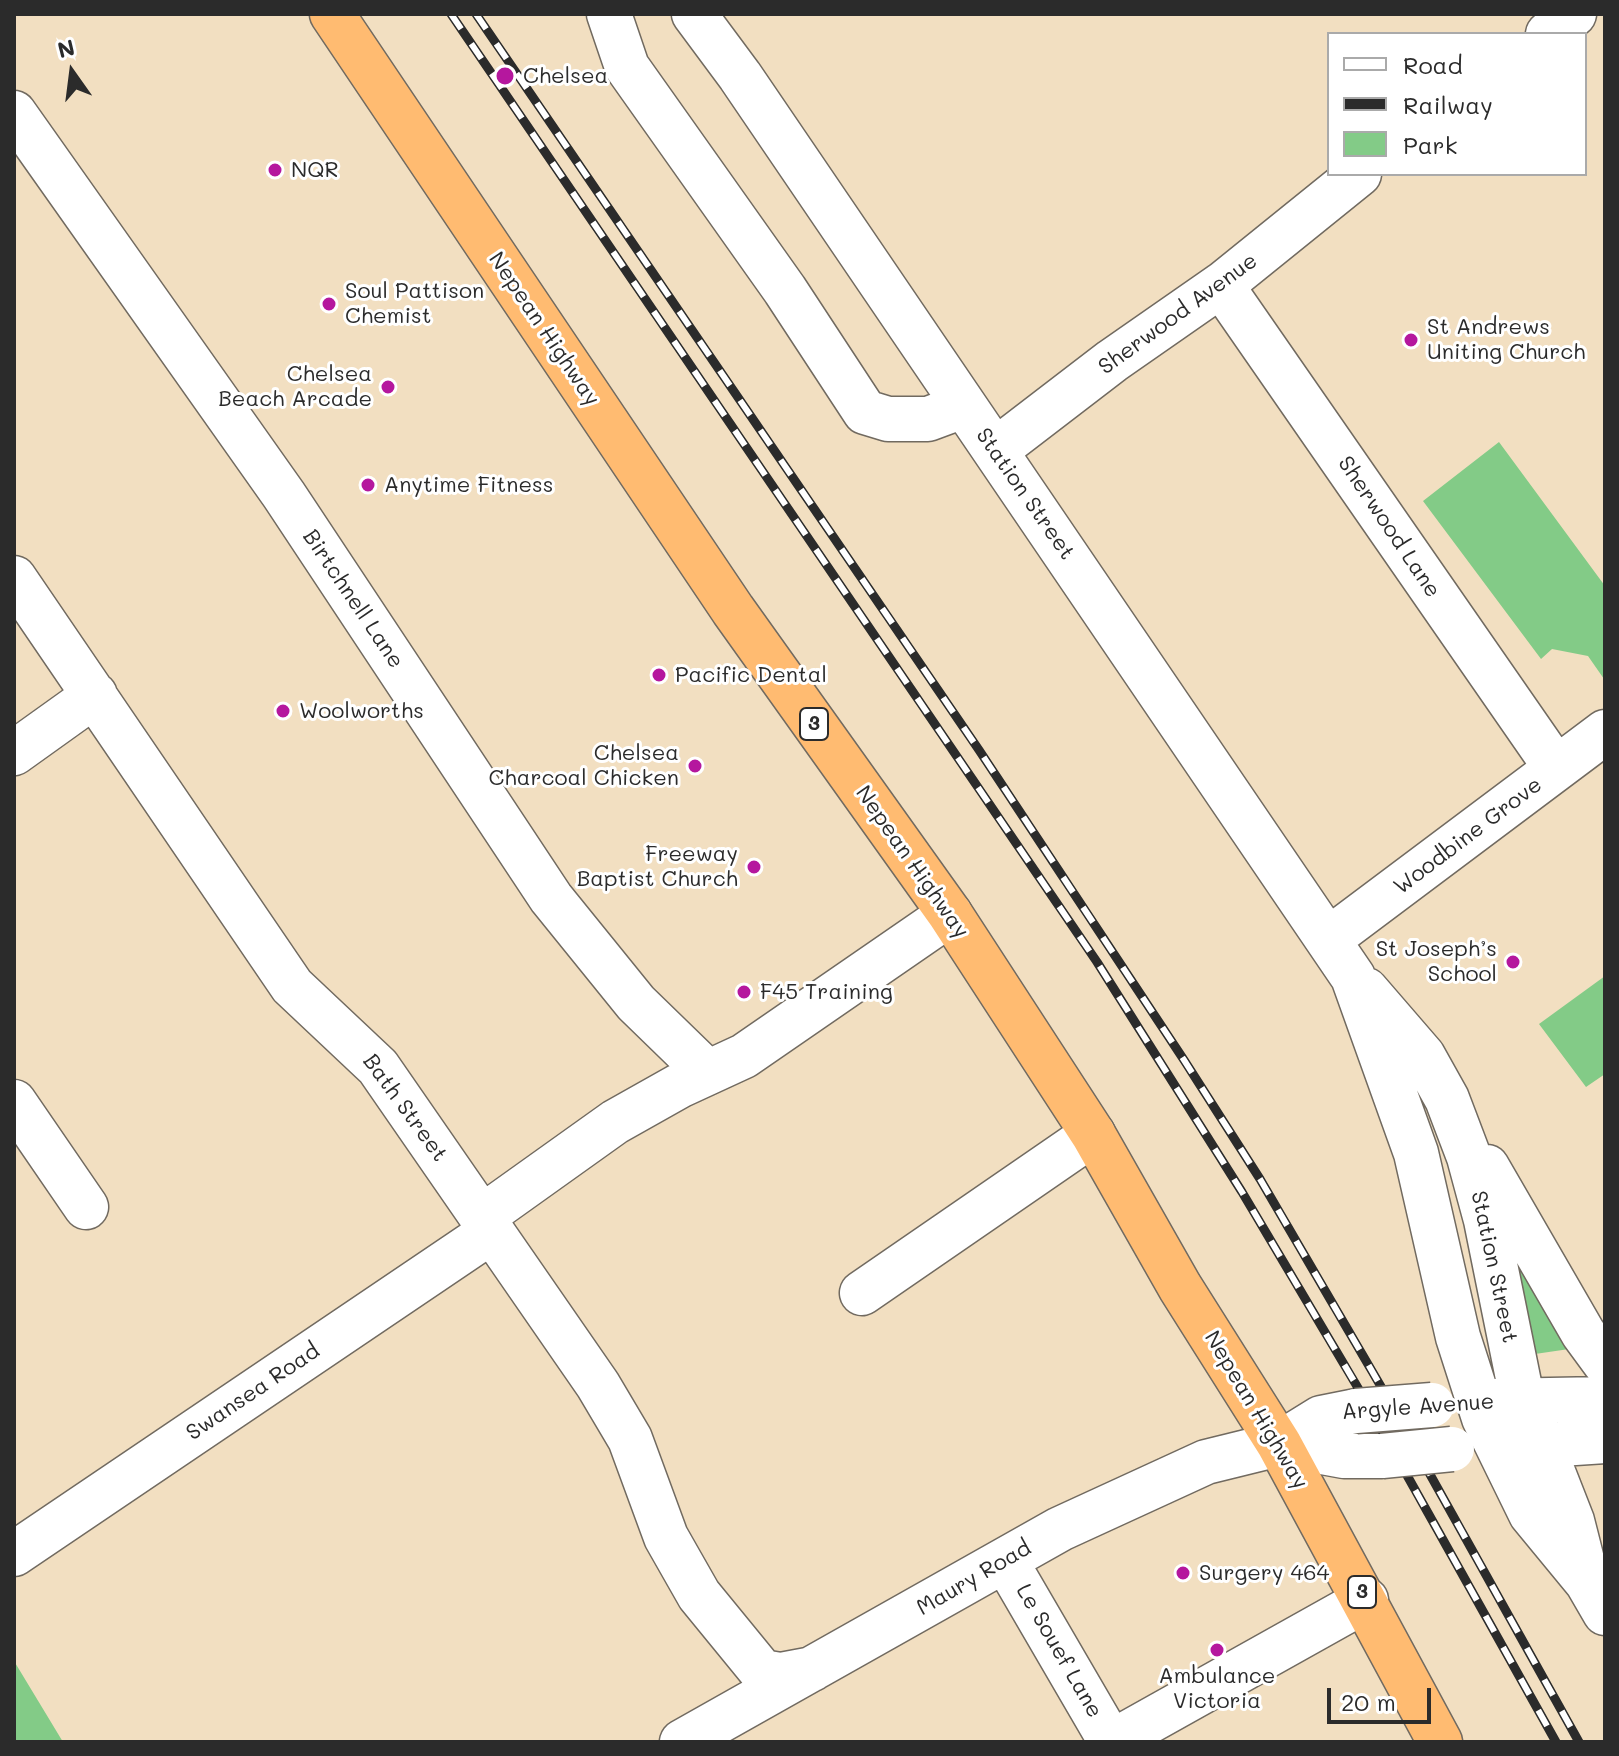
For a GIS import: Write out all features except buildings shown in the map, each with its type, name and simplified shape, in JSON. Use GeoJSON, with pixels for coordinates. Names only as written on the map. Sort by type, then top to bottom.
{"type":"FeatureCollection","features":[{"type":"Feature","properties":{"kind":"highway","name":"Nepean Highway"},"geometry":{"type":"LineString","coordinates":[[332,14],[733,610],[950,914],[1093,1134],[1180,1287],[1279,1444],[1440,1742]]}},
{"type":"Feature","properties":{"kind":"street"},"geometry":{"type":"LineString","coordinates":[[609,14],[627,67],[785,290],[865,412],[888,419],[928,419],[963,406]]}},
{"type":"Feature","properties":{"kind":"street","name":"Station Street"},"geometry":{"type":"LineString","coordinates":[[694,14],[740,76],[996,450],[1353,977],[1412,1041],[1447,1099],[1480,1195],[1523,1400],[1572,1521],[1596,1598]]}},
{"type":"Feature","properties":{"kind":"street"},"geometry":{"type":"LineString","coordinates":[[1551,32],[1574,14]]}},
{"type":"Feature","properties":{"kind":"street","name":"Birtchnell Lane"},"geometry":{"type":"LineString","coordinates":[[14,113],[284,495],[551,898],[636,1003],[707,1072]]}},
{"type":"Feature","properties":{"kind":"street","name":"Sherwood Avenue"},"geometry":{"type":"LineString","coordinates":[[996,450],[1112,361],[1221,285],[1357,176]]}},
{"type":"Feature","properties":{"kind":"street","name":"Sherwood Lane"},"geometry":{"type":"LineString","coordinates":[[1221,285],[1556,768]]}},
{"type":"Feature","properties":{"kind":"street","name":"Bath Street"},"geometry":{"type":"LineString","coordinates":[[14,578],[292,986],[370,1057],[616,1413],[630,1439],[666,1537],[694,1589],[713,1643],[732,1682],[745,1693],[761,1698]]}},
{"type":"Feature","properties":{"kind":"street"},"geometry":{"type":"LineString","coordinates":[[14,753],[95,695]]}},
{"type":"Feature","properties":{"kind":"street","name":"Woodbine Grove"},"geometry":{"type":"LineString","coordinates":[[1329,939],[1605,732]]}},
{"type":"Feature","properties":{"kind":"street","name":"Swansea Road"},"geometry":{"type":"LineString","coordinates":[[14,1554],[487,1224],[615,1122],[707,1072],[744,1056],[950,914]]}},
{"type":"Feature","properties":{"kind":"street","name":"Station Street"},"geometry":{"type":"LineString","coordinates":[[1353,977],[1416,1153],[1458,1337],[1478,1402],[1496,1447],[1531,1514],[1596,1598]]}},
{"type":"Feature","properties":{"kind":"street"},"geometry":{"type":"LineString","coordinates":[[1447,1099],[1583,1333],[1605,1363]]}},
{"type":"Feature","properties":{"kind":"street"},"geometry":{"type":"LineString","coordinates":[[14,1102],[86,1207]]}},
{"type":"Feature","properties":{"kind":"street"},"geometry":{"type":"LineString","coordinates":[[862,1293],[1093,1134]]}},
{"type":"Feature","properties":{"kind":"street","name":"Argyle Avenue"},"geometry":{"type":"LineString","coordinates":[[1279,1444],[1321,1418],[1356,1411],[1478,1402],[1605,1399]]}},
{"type":"Feature","properties":{"kind":"street","name":"Argyle Avenue"},"geometry":{"type":"LineString","coordinates":[[1279,1444],[1344,1456],[1382,1456],[1605,1441]]}},
{"type":"Feature","properties":{"kind":"street","name":"Maury Road"},"geometry":{"type":"LineString","coordinates":[[682,1742],[1005,1560],[1159,1481],[1222,1456],[1279,1444]]}},
{"type":"Feature","properties":{"kind":"street","name":"Le Souef Lane"},"geometry":{"type":"LineString","coordinates":[[1005,1560],[1112,1742]]}},
{"type":"Feature","properties":{"kind":"street","name":"Bath Street"},"geometry":{"type":"LineString","coordinates":[[694,1589],[762,1672],[780,1675],[812,1669]]}},
{"type":"Feature","properties":{"kind":"street"},"geometry":{"type":"LineString","coordinates":[[1112,1742],[1366,1600]]}},
{"type":"Feature","properties":{"kind":"green space"},"geometry":{"type":"Polygon","coordinates":[[[1499,442],[1605,586],[1604,679],[1588,656],[1552,649],[1541,659],[1423,501],[1499,442]]]}},
{"type":"Feature","properties":{"kind":"green space"},"geometry":{"type":"Polygon","coordinates":[[[1605,976],[1605,1074],[1586,1087],[1539,1024],[1605,976]]]}},
{"type":"Feature","properties":{"kind":"green space"},"geometry":{"type":"Polygon","coordinates":[[[1520,1266],[1576,1348],[1535,1354],[1517,1271],[1520,1266]]]}},
{"type":"Feature","properties":{"kind":"green space"},"geometry":{"type":"Polygon","coordinates":[[[14,1661],[63,1742],[14,1742],[14,1661]]]}},
{"type":"Feature","properties":{"kind":"railway"},"geometry":{"type":"LineString","coordinates":[[451,14],[1097,962],[1242,1192],[1361,1393],[1556,1742]]}},
{"type":"Feature","properties":{"kind":"railway"},"geometry":{"type":"LineString","coordinates":[[476,14],[979,750],[1260,1179],[1383,1390],[1579,1742]]}},
{"type":"Feature","properties":{"kind":"place","name":"Chelsea"},"geometry":{"type":"Point","coordinates":[505,76]}},
{"type":"Feature","properties":{"kind":"place","name":"NQR"},"geometry":{"type":"Point","coordinates":[275,170]}},
{"type":"Feature","properties":{"kind":"place","name":"Soul Pattison Chemist"},"geometry":{"type":"Point","coordinates":[329,304]}},
{"type":"Feature","properties":{"kind":"place","name":"St Andrews Uniting Church"},"geometry":{"type":"Point","coordinates":[1411,340]}},
{"type":"Feature","properties":{"kind":"place","name":"Chelsea Beach Arcade"},"geometry":{"type":"Point","coordinates":[388,387]}},
{"type":"Feature","properties":{"kind":"place","name":"Anytime Fitness"},"geometry":{"type":"Point","coordinates":[368,485]}},
{"type":"Feature","properties":{"kind":"place","name":"Pacific Dental"},"geometry":{"type":"Point","coordinates":[659,675]}},
{"type":"Feature","properties":{"kind":"place","name":"Woolworths"},"geometry":{"type":"Point","coordinates":[283,711]}},
{"type":"Feature","properties":{"kind":"place","name":"Chelsea Charcoal Chicken"},"geometry":{"type":"Point","coordinates":[695,766]}},
{"type":"Feature","properties":{"kind":"place","name":"Freeway Baptist Church"},"geometry":{"type":"Point","coordinates":[754,867]}},
{"type":"Feature","properties":{"kind":"place","name":"St Joseph’s School"},"geometry":{"type":"Point","coordinates":[1513,962]}},
{"type":"Feature","properties":{"kind":"place","name":"F45 Training"},"geometry":{"type":"Point","coordinates":[744,992]}},
{"type":"Feature","properties":{"kind":"place","name":"Surgery 464"},"geometry":{"type":"Point","coordinates":[1183,1573]}},
{"type":"Feature","properties":{"kind":"place","name":"Ambulance Victoria"},"geometry":{"type":"Point","coordinates":[1217,1650]}}]}
